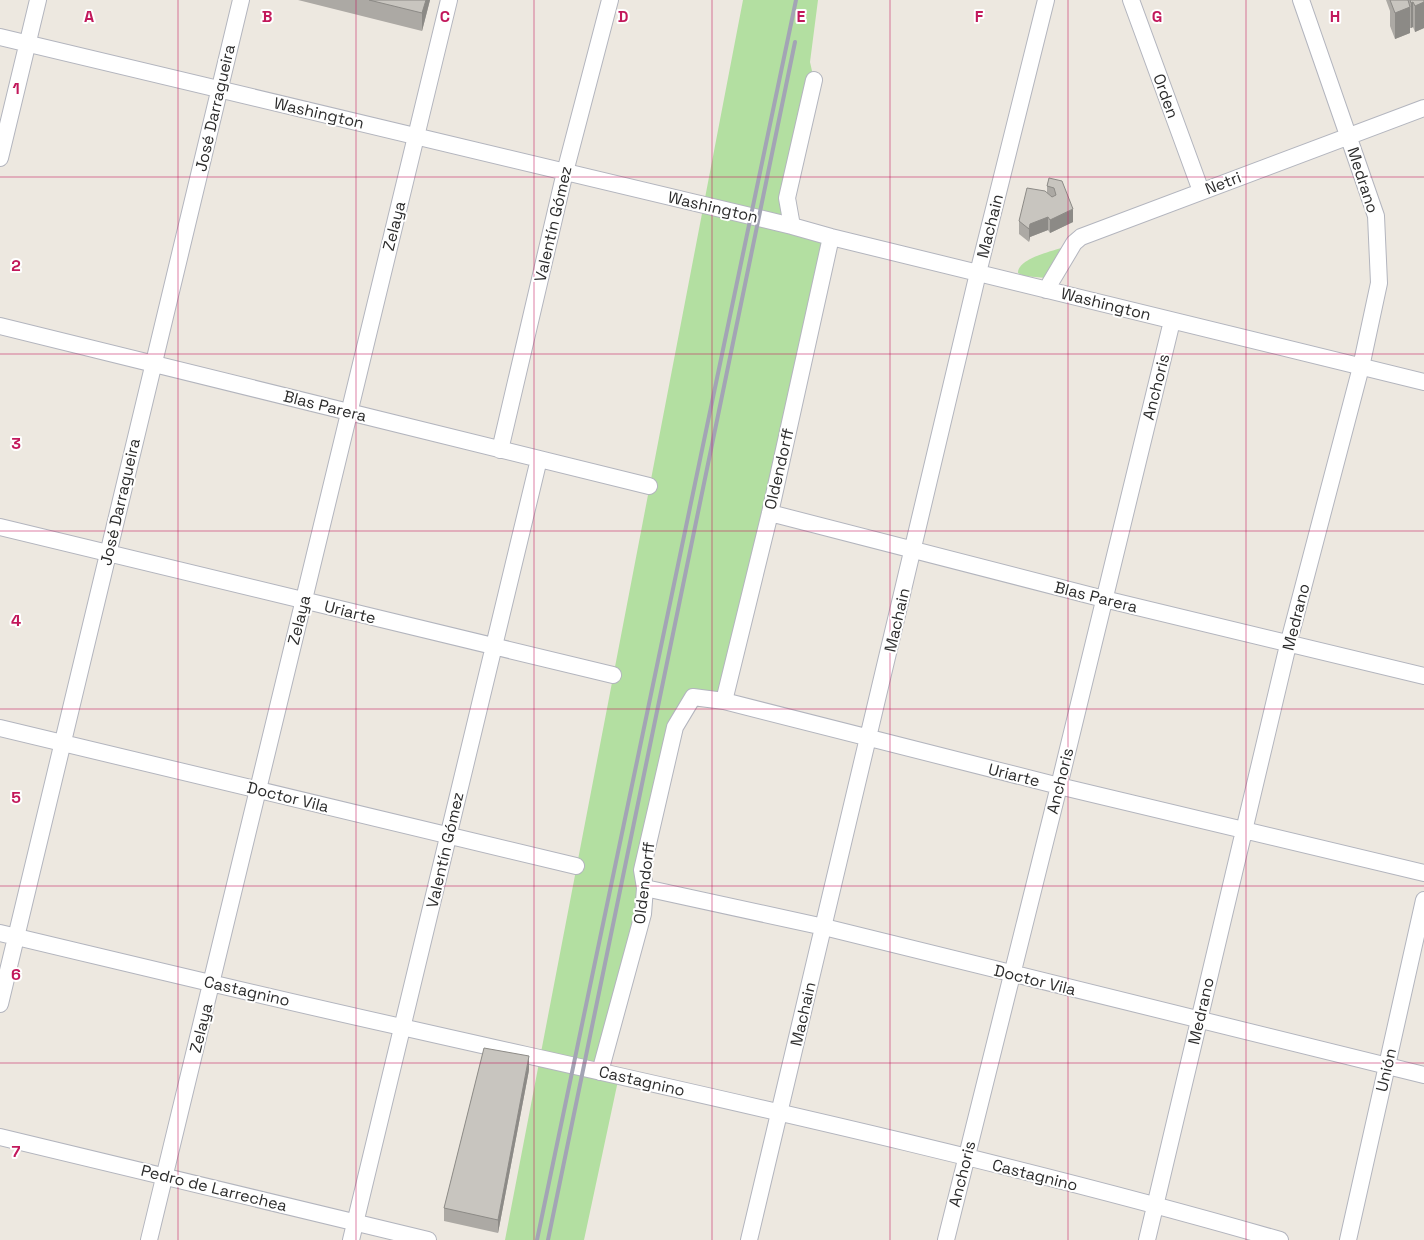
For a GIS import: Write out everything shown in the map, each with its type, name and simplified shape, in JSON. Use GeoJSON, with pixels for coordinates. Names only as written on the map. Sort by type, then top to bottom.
{"type":"FeatureCollection","features":[{"type":"Feature","properties":{"kind":"street"},"geometry":{"type":"LineString","coordinates":[[0,158],[38,0]]}},
{"type":"Feature","properties":{"kind":"street","name":"José Darragueira"},"geometry":{"type":"LineString","coordinates":[[0,1004],[241,0]]}},
{"type":"Feature","properties":{"kind":"street","name":"Zelaya"},"geometry":{"type":"LineString","coordinates":[[150,1240],[449,0]]}},
{"type":"Feature","properties":{"kind":"street","name":"Valentín Gómez"},"geometry":{"type":"LineString","coordinates":[[500,450],[565,172],[610,0]]}},
{"type":"Feature","properties":{"kind":"street","name":"Machain"},"geometry":{"type":"LineString","coordinates":[[749,1240],[978,273],[1046,0]]}},
{"type":"Feature","properties":{"kind":"street","name":"Orden"},"geometry":{"type":"LineString","coordinates":[[1131,0],[1201,192]]}},
{"type":"Feature","properties":{"kind":"street","name":"Medrano"},"geometry":{"type":"LineString","coordinates":[[1146,1240],[1288,645],[1361,367],[1379,283],[1376,216],[1301,0]]}},
{"type":"Feature","properties":{"kind":"street","name":"Washington"},"geometry":{"type":"LineString","coordinates":[[0,37],[792,226],[1424,382]]}},
{"type":"Feature","properties":{"kind":"street"},"geometry":{"type":"LineString","coordinates":[[792,226],[787,198],[814,80]]}},
{"type":"Feature","properties":{"kind":"street","name":"Netri"},"geometry":{"type":"LineString","coordinates":[[1046,290],[1074,242],[1081,237],[1424,108]]}},
{"type":"Feature","properties":{"kind":"street","name":"Oldendorff"},"geometry":{"type":"LineString","coordinates":[[724,701],[770,513],[831,237]]}},
{"type":"Feature","properties":{"kind":"street","name":"Anchoris"},"geometry":{"type":"LineString","coordinates":[[946,1240],[1172,321]]}},
{"type":"Feature","properties":{"kind":"street","name":"Blas Parera"},"geometry":{"type":"LineString","coordinates":[[0,326],[649,486]]}},
{"type":"Feature","properties":{"kind":"street","name":"Valentín Gómez"},"geometry":{"type":"LineString","coordinates":[[352,1240],[538,459]]}},
{"type":"Feature","properties":{"kind":"street","name":"Blas Parera"},"geometry":{"type":"LineString","coordinates":[[770,513],[913,551],[1288,645],[1424,676]]}},
{"type":"Feature","properties":{"kind":"street","name":"Uriarte"},"geometry":{"type":"LineString","coordinates":[[0,527],[613,675]]}},
{"type":"Feature","properties":{"kind":"street","name":"Oldendorff"},"geometry":{"type":"LineString","coordinates":[[600,1072],[643,914],[645,888],[642,870],[675,727],[693,697]]}},
{"type":"Feature","properties":{"kind":"street","name":"Uriarte"},"geometry":{"type":"LineString","coordinates":[[693,697],[724,701],[1059,786],[1424,873]]}},
{"type":"Feature","properties":{"kind":"street","name":"Doctor Vila"},"geometry":{"type":"LineString","coordinates":[[0,728],[576,866]]}},
{"type":"Feature","properties":{"kind":"street","name":"Doctor Vila"},"geometry":{"type":"LineString","coordinates":[[645,888],[824,928],[1424,1075]]}},
{"type":"Feature","properties":{"kind":"street","name":"Unión"},"geometry":{"type":"LineString","coordinates":[[1348,1240],[1424,900]]}},
{"type":"Feature","properties":{"kind":"street","name":"Castagnino"},"geometry":{"type":"LineString","coordinates":[[0,933],[780,1113],[1155,1204],[1280,1240]]}},
{"type":"Feature","properties":{"kind":"street","name":"Pedro de Larrechea"},"geometry":{"type":"LineString","coordinates":[[0,1136],[428,1240]]}},
{"type":"Feature","properties":{"kind":"green space"},"geometry":{"type":"Polygon","coordinates":[[[743,0],[818,0],[810,62],[814,80],[787,198],[792,226],[831,237],[724,701],[693,697],[675,727],[645,888],[600,1071],[619,1076],[584,1240],[505,1240],[743,0]]]}},
{"type":"Feature","properties":{"kind":"green space"},"geometry":{"type":"Polygon","coordinates":[[[1061,248],[1063,250],[1046,278],[1024,276],[1018,273],[1019,268],[1028,260],[1061,248]]]}},
{"type":"Feature","properties":{"kind":"building"},"geometry":{"type":"Polygon","coordinates":[[[369,0],[426,0],[422,13],[369,0]]]}},
{"type":"Feature","properties":{"kind":"building"},"geometry":{"type":"Polygon","coordinates":[[[1390,0],[1408,0],[1410,7],[1395,13],[1390,0]]]}},
{"type":"Feature","properties":{"kind":"building"},"geometry":{"type":"Polygon","coordinates":[[[1410,0],[1424,0],[1424,2],[1415,6],[1410,0]]]}},
{"type":"Feature","properties":{"kind":"building"},"geometry":{"type":"Polygon","coordinates":[[[1049,178],[1062,181],[1073,209],[1050,220],[1048,217],[1030,224],[1029,229],[1019,221],[1027,188],[1045,191],[1052,197],[1056,195],[1054,188],[1047,186],[1049,178]]]}},
{"type":"Feature","properties":{"kind":"building"},"geometry":{"type":"Polygon","coordinates":[[[484,1048],[529,1056],[498,1220],[444,1208],[484,1048]]]}},
{"type":"Feature","properties":{"kind":"railway"},"geometry":{"type":"LineString","coordinates":[[537,1240],[796,0]]}},
{"type":"Feature","properties":{"kind":"railway"},"geometry":{"type":"LineString","coordinates":[[548,1240],[795,42]]}}]}
